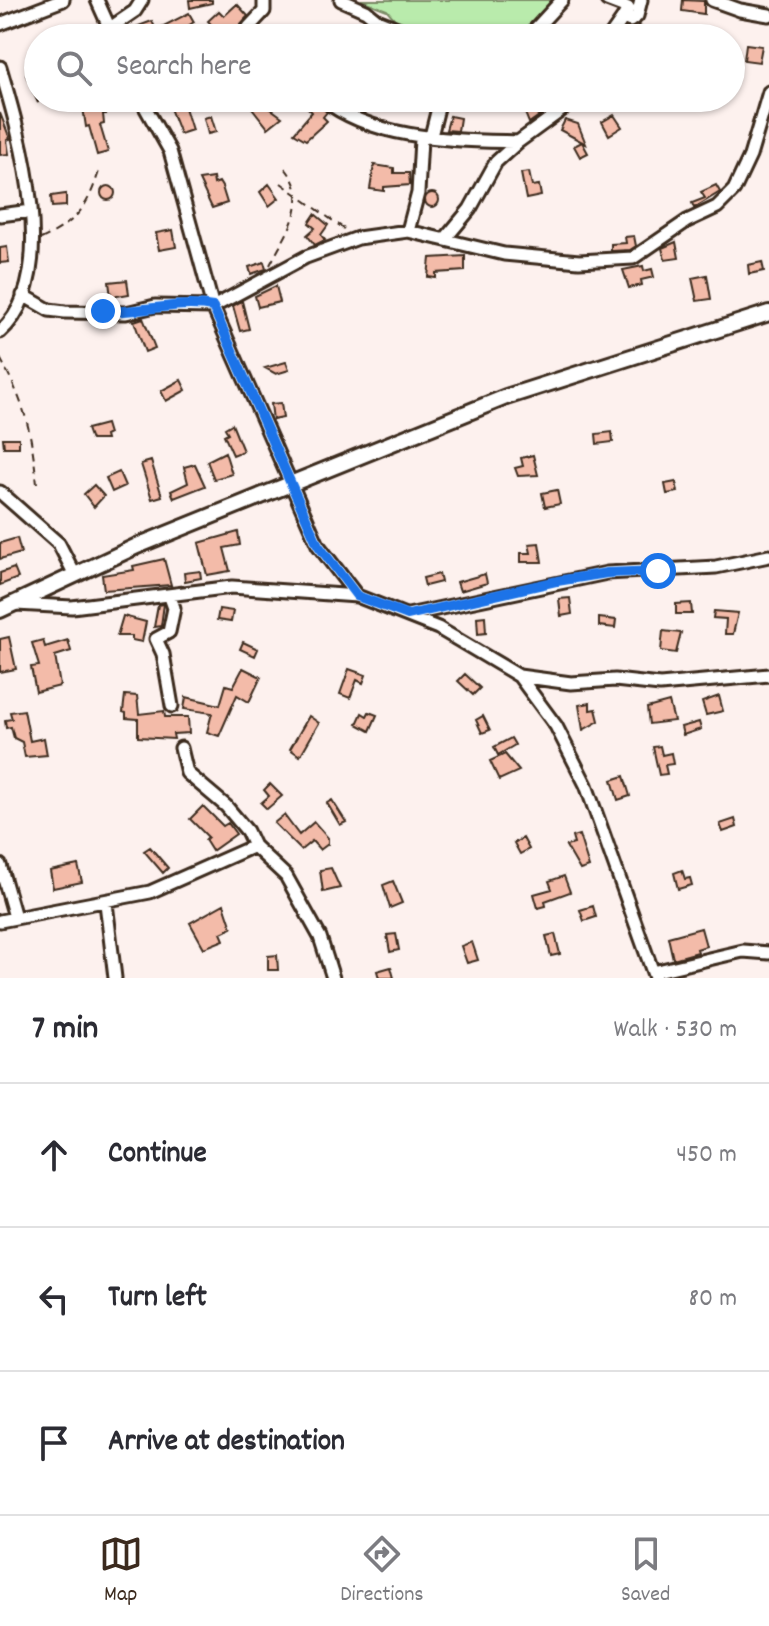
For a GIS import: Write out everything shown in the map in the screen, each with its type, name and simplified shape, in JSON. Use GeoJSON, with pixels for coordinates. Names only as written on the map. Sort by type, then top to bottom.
{"type":"FeatureCollection","features":[{"type":"Feature","properties":{"kind":"street"},"geometry":{"type":"LineString","coordinates":[[0,24],[63,0]]}},
{"type":"Feature","properties":{"kind":"street"},"geometry":{"type":"LineString","coordinates":[[97,0],[108,24]]}},
{"type":"Feature","properties":{"kind":"street"},"geometry":{"type":"LineString","coordinates":[[121,24],[142,0]]}},
{"type":"Feature","properties":{"kind":"street"},"geometry":{"type":"LineString","coordinates":[[252,24],[264,11],[264,0]]}},
{"type":"Feature","properties":{"kind":"street"},"geometry":{"type":"LineString","coordinates":[[341,0],[387,24]]}},
{"type":"Feature","properties":{"kind":"street"},"geometry":{"type":"LineString","coordinates":[[540,24],[562,0]]}},
{"type":"Feature","properties":{"kind":"street"},"geometry":{"type":"LineString","coordinates":[[607,0],[628,8],[619,24]]}},
{"type":"Feature","properties":{"kind":"street"},"geometry":{"type":"LineString","coordinates":[[623,18],[630,21],[637,16],[641,0]]}},
{"type":"Feature","properties":{"kind":"street"},"geometry":{"type":"LineString","coordinates":[[712,0],[769,15]]}},
{"type":"Feature","properties":{"kind":"street"},"geometry":{"type":"LineString","coordinates":[[746,0],[755,12]]}},
{"type":"Feature","properties":{"kind":"street"},"geometry":{"type":"LineString","coordinates":[[0,67],[17,124],[33,243],[23,295],[8,325],[0,332]]}},
{"type":"Feature","properties":{"kind":"street"},"geometry":{"type":"LineString","coordinates":[[23,295],[49,310],[79,313],[126,313],[182,305],[213,307],[306,257],[358,238],[408,231],[504,254],[579,261],[633,258],[687,221],[717,207],[734,190],[750,156],[769,92]]}},
{"type":"Feature","properties":{"kind":"street"},"geometry":{"type":"LineString","coordinates":[[148,112],[170,151],[213,307],[318,545],[357,596]]}},
{"type":"Feature","properties":{"kind":"street"},"geometry":{"type":"LineString","coordinates":[[342,112],[421,139],[518,142]]}},
{"type":"Feature","properties":{"kind":"street"},"geometry":{"type":"LineString","coordinates":[[421,139],[431,136],[436,112]]}},
{"type":"Feature","properties":{"kind":"street"},"geometry":{"type":"LineString","coordinates":[[445,239],[470,209],[496,162],[559,112]]}},
{"type":"Feature","properties":{"kind":"street"},"geometry":{"type":"LineString","coordinates":[[408,231],[418,193],[421,139]]}},
{"type":"Feature","properties":{"kind":"street"},"geometry":{"type":"LineString","coordinates":[[0,215],[31,211]]}},
{"type":"Feature","properties":{"kind":"street"},"geometry":{"type":"LineString","coordinates":[[6,607],[137,546],[506,397],[769,313]]}},
{"type":"Feature","properties":{"kind":"street"},"geometry":{"type":"LineString","coordinates":[[0,492],[59,544],[75,575]]}},
{"type":"Feature","properties":{"kind":"street"},"geometry":{"type":"LineString","coordinates":[[408,615],[607,573],[716,567],[769,556]]}},
{"type":"Feature","properties":{"kind":"street"},"geometry":{"type":"LineString","coordinates":[[6,607],[72,607],[232,587],[357,596],[438,628],[519,676],[556,726],[586,785],[654,975],[743,951],[769,953]]}},
{"type":"Feature","properties":{"kind":"street"},"geometry":{"type":"LineString","coordinates":[[170,597],[174,608],[169,632],[156,639],[156,645],[163,654],[172,706]]}},
{"type":"Feature","properties":{"kind":"street"},"geometry":{"type":"LineString","coordinates":[[519,676],[571,683],[615,680],[660,685],[769,675]]}},
{"type":"Feature","properties":{"kind":"street"},"geometry":{"type":"LineString","coordinates":[[181,748],[187,773],[226,806],[247,831],[254,846],[286,876],[320,937],[333,978]]}},
{"type":"Feature","properties":{"kind":"street"},"geometry":{"type":"LineString","coordinates":[[0,921],[106,903],[150,892],[254,846]]}},
{"type":"Feature","properties":{"kind":"street"},"geometry":{"type":"LineString","coordinates":[[0,865],[15,917]]}},
{"type":"Feature","properties":{"kind":"street"},"geometry":{"type":"LineString","coordinates":[[106,903],[115,978]]}},
{"type":"Feature","properties":{"kind":"path"},"geometry":{"type":"LineString","coordinates":[[33,243],[70,225],[91,198],[100,168]]}},
{"type":"Feature","properties":{"kind":"path"},"geometry":{"type":"LineString","coordinates":[[262,280],[299,212],[295,180],[285,168]]}},
{"type":"Feature","properties":{"kind":"path"},"geometry":{"type":"LineString","coordinates":[[281,183],[296,190],[331,223],[358,238]]}},
{"type":"Feature","properties":{"kind":"path"},"geometry":{"type":"LineString","coordinates":[[0,358],[23,400],[31,431],[37,484]]}},
{"type":"Feature","properties":{"kind":"green space"},"geometry":{"type":"Polygon","coordinates":[[[361,0],[559,0],[544,10],[532,24],[399,24],[387,10],[361,0]]]}},
{"type":"Feature","properties":{"kind":"building"},"geometry":{"type":"Polygon","coordinates":[[[189,0],[212,0],[212,3],[190,8],[189,0]]]}},
{"type":"Feature","properties":{"kind":"building"},"geometry":{"type":"Polygon","coordinates":[[[683,0],[704,1],[704,14],[682,11],[683,0]]]}},
{"type":"Feature","properties":{"kind":"building"},"geometry":{"type":"Polygon","coordinates":[[[237,4],[248,16],[241,24],[211,24],[208,21],[219,11],[224,16],[237,4]]]}},
{"type":"Feature","properties":{"kind":"building"},"geometry":{"type":"Polygon","coordinates":[[[189,13],[194,22],[191,24],[168,24],[189,13]]]}},
{"type":"Feature","properties":{"kind":"building"},"geometry":{"type":"Polygon","coordinates":[[[746,44],[762,46],[759,62],[745,60],[746,44]]]}},
{"type":"Feature","properties":{"kind":"building"},"geometry":{"type":"Polygon","coordinates":[[[84,112],[106,112],[103,114],[104,124],[100,125],[108,152],[97,155],[89,126],[86,127],[84,112]]]}},
{"type":"Feature","properties":{"kind":"building"},"geometry":{"type":"Polygon","coordinates":[[[171,112],[186,112],[192,130],[180,134],[171,112]]]}},
{"type":"Feature","properties":{"kind":"building"},"geometry":{"type":"Polygon","coordinates":[[[255,112],[275,112],[282,117],[268,128],[255,112]]]}},
{"type":"Feature","properties":{"kind":"building"},"geometry":{"type":"Polygon","coordinates":[[[312,112],[327,112],[323,117],[327,121],[306,140],[294,133],[312,112]]]}},
{"type":"Feature","properties":{"kind":"building"},"geometry":{"type":"Polygon","coordinates":[[[525,112],[545,112],[529,123],[525,112]]]}},
{"type":"Feature","properties":{"kind":"building"},"geometry":{"type":"Polygon","coordinates":[[[0,113],[10,139],[7,140],[9,154],[0,155],[0,113]]]}},
{"type":"Feature","properties":{"kind":"building"},"geometry":{"type":"Polygon","coordinates":[[[614,115],[622,127],[609,135],[602,122],[614,115]]]}},
{"type":"Feature","properties":{"kind":"building"},"geometry":{"type":"Polygon","coordinates":[[[211,116],[216,132],[208,134],[204,118],[211,116]]]}},
{"type":"Feature","properties":{"kind":"building"},"geometry":{"type":"Polygon","coordinates":[[[450,116],[460,118],[458,131],[446,130],[450,116]]]}},
{"type":"Feature","properties":{"kind":"building"},"geometry":{"type":"Polygon","coordinates":[[[565,120],[578,124],[586,144],[560,130],[565,120]]]}},
{"type":"Feature","properties":{"kind":"building"},"geometry":{"type":"Polygon","coordinates":[[[582,142],[588,153],[580,157],[574,146],[582,142]]]}},
{"type":"Feature","properties":{"kind":"building"},"geometry":{"type":"Polygon","coordinates":[[[374,165],[394,168],[394,173],[409,173],[410,185],[384,187],[384,191],[370,189],[374,165]]]}},
{"type":"Feature","properties":{"kind":"building"},"geometry":{"type":"Polygon","coordinates":[[[529,172],[532,186],[539,185],[541,196],[526,199],[521,173],[529,172]]]}},
{"type":"Feature","properties":{"kind":"building"},"geometry":{"type":"Polygon","coordinates":[[[213,178],[214,184],[219,182],[222,187],[227,203],[212,208],[199,180],[213,178]]]}},
{"type":"Feature","properties":{"kind":"building"},"geometry":{"type":"Polygon","coordinates":[[[269,184],[279,198],[269,206],[260,192],[269,184]]]}},
{"type":"Feature","properties":{"kind":"building"},"geometry":{"type":"Polygon","coordinates":[[[716,185],[720,192],[694,208],[692,203],[705,198],[701,192],[716,185]]]}},
{"type":"Feature","properties":{"kind":"building"},"geometry":{"type":"Polygon","coordinates":[[[108,186],[115,193],[108,200],[101,193],[108,186]]]}},
{"type":"Feature","properties":{"kind":"building"},"geometry":{"type":"Polygon","coordinates":[[[432,193],[439,200],[432,207],[425,200],[432,193]]]}},
{"type":"Feature","properties":{"kind":"building"},"geometry":{"type":"Polygon","coordinates":[[[66,194],[66,206],[52,207],[51,196],[66,194]]]}},
{"type":"Feature","properties":{"kind":"building"},"geometry":{"type":"Polygon","coordinates":[[[315,214],[328,225],[321,235],[325,240],[315,245],[307,235],[315,228],[309,223],[315,214]]]}},
{"type":"Feature","properties":{"kind":"building"},"geometry":{"type":"Polygon","coordinates":[[[173,230],[176,247],[159,250],[156,233],[173,230]]]}},
{"type":"Feature","properties":{"kind":"building"},"geometry":{"type":"Polygon","coordinates":[[[634,236],[636,246],[630,250],[611,251],[611,244],[626,243],[625,237],[634,236]]]}},
{"type":"Feature","properties":{"kind":"building"},"geometry":{"type":"Polygon","coordinates":[[[676,242],[679,258],[665,260],[662,248],[676,242]]]}},
{"type":"Feature","properties":{"kind":"building"},"geometry":{"type":"Polygon","coordinates":[[[7,247],[9,262],[0,263],[0,248],[7,247]]]}},
{"type":"Feature","properties":{"kind":"building"},"geometry":{"type":"Polygon","coordinates":[[[465,256],[465,271],[436,273],[436,278],[428,277],[430,258],[465,256]]]}},
{"type":"Feature","properties":{"kind":"building"},"geometry":{"type":"Polygon","coordinates":[[[264,262],[266,269],[251,274],[249,267],[264,262]]]}},
{"type":"Feature","properties":{"kind":"building"},"geometry":{"type":"Polygon","coordinates":[[[762,262],[764,271],[749,274],[748,265],[762,262]]]}},
{"type":"Feature","properties":{"kind":"building"},"geometry":{"type":"Polygon","coordinates":[[[643,266],[644,271],[652,269],[654,277],[641,280],[642,285],[629,288],[623,270],[643,266]]]}},
{"type":"Feature","properties":{"kind":"building"},"geometry":{"type":"Polygon","coordinates":[[[707,275],[711,299],[697,301],[692,278],[707,275]]]}},
{"type":"Feature","properties":{"kind":"building"},"geometry":{"type":"Polygon","coordinates":[[[127,280],[129,294],[111,297],[109,282],[127,280]]]}},
{"type":"Feature","properties":{"kind":"building"},"geometry":{"type":"Polygon","coordinates":[[[276,286],[280,302],[258,307],[255,296],[276,286]]]}},
{"type":"Feature","properties":{"kind":"building"},"geometry":{"type":"Polygon","coordinates":[[[242,301],[249,329],[240,331],[233,306],[242,301]]]}},
{"type":"Feature","properties":{"kind":"building"},"geometry":{"type":"Polygon","coordinates":[[[143,318],[155,348],[145,352],[134,321],[143,318]]]}},
{"type":"Feature","properties":{"kind":"building"},"geometry":{"type":"Polygon","coordinates":[[[286,362],[289,370],[276,374],[265,368],[286,362]]]}},
{"type":"Feature","properties":{"kind":"building"},"geometry":{"type":"Polygon","coordinates":[[[181,380],[186,390],[166,401],[161,391],[181,380]]]}},
{"type":"Feature","properties":{"kind":"building"},"geometry":{"type":"Polygon","coordinates":[[[281,403],[283,418],[273,420],[271,404],[281,403]]]}},
{"type":"Feature","properties":{"kind":"building"},"geometry":{"type":"Polygon","coordinates":[[[106,424],[109,434],[105,436],[106,440],[91,440],[87,429],[106,424]]]}},
{"type":"Feature","properties":{"kind":"building"},"geometry":{"type":"Polygon","coordinates":[[[232,424],[243,451],[233,455],[224,435],[228,433],[225,428],[232,424]]]}},
{"type":"Feature","properties":{"kind":"building"},"geometry":{"type":"Polygon","coordinates":[[[612,432],[613,442],[597,444],[596,434],[612,432]]]}},
{"type":"Feature","properties":{"kind":"building"},"geometry":{"type":"Polygon","coordinates":[[[3,438],[19,438],[19,447],[4,447],[3,438]]]}},
{"type":"Feature","properties":{"kind":"building"},"geometry":{"type":"Polygon","coordinates":[[[225,452],[232,474],[214,479],[207,461],[225,452]]]}},
{"type":"Feature","properties":{"kind":"building"},"geometry":{"type":"Polygon","coordinates":[[[533,455],[538,475],[518,476],[515,468],[523,466],[521,458],[533,455]]]}},
{"type":"Feature","properties":{"kind":"building"},"geometry":{"type":"Polygon","coordinates":[[[151,461],[162,496],[152,499],[141,464],[151,461]]]}},
{"type":"Feature","properties":{"kind":"building"},"geometry":{"type":"Polygon","coordinates":[[[195,464],[205,486],[174,498],[171,491],[188,483],[184,467],[195,464]]]}},
{"type":"Feature","properties":{"kind":"building"},"geometry":{"type":"Polygon","coordinates":[[[119,472],[125,486],[112,492],[106,478],[119,472]]]}},
{"type":"Feature","properties":{"kind":"building"},"geometry":{"type":"Polygon","coordinates":[[[676,482],[678,492],[667,494],[665,484],[676,482]]]}},
{"type":"Feature","properties":{"kind":"building"},"geometry":{"type":"Polygon","coordinates":[[[94,485],[104,496],[94,507],[84,494],[94,485]]]}},
{"type":"Feature","properties":{"kind":"building"},"geometry":{"type":"Polygon","coordinates":[[[557,490],[560,504],[545,507],[542,493],[557,490]]]}},
{"type":"Feature","properties":{"kind":"building"},"geometry":{"type":"Polygon","coordinates":[[[238,532],[240,545],[224,548],[230,571],[207,575],[199,543],[238,532]]]}},
{"type":"Feature","properties":{"kind":"building"},"geometry":{"type":"Polygon","coordinates":[[[17,538],[21,553],[0,559],[0,543],[17,538]]]}},
{"type":"Feature","properties":{"kind":"building"},"geometry":{"type":"Polygon","coordinates":[[[539,543],[542,562],[521,562],[521,553],[531,553],[529,544],[539,543]]]}},
{"type":"Feature","properties":{"kind":"building"},"geometry":{"type":"Polygon","coordinates":[[[164,559],[171,585],[104,590],[102,575],[134,570],[133,566],[164,559]]]}},
{"type":"Feature","properties":{"kind":"building"},"geometry":{"type":"Polygon","coordinates":[[[14,568],[18,578],[0,585],[0,573],[14,568]]]}},
{"type":"Feature","properties":{"kind":"building"},"geometry":{"type":"Polygon","coordinates":[[[200,571],[201,578],[185,581],[184,573],[200,571]]]}},
{"type":"Feature","properties":{"kind":"building"},"geometry":{"type":"Polygon","coordinates":[[[439,574],[441,582],[425,586],[423,578],[439,574]]]}},
{"type":"Feature","properties":{"kind":"building"},"geometry":{"type":"Polygon","coordinates":[[[485,574],[487,583],[460,591],[457,582],[485,574]]]}},
{"type":"Feature","properties":{"kind":"building"},"geometry":{"type":"Polygon","coordinates":[[[570,598],[572,614],[561,616],[559,599],[570,598]]]}},
{"type":"Feature","properties":{"kind":"building"},"geometry":{"type":"Polygon","coordinates":[[[691,603],[692,614],[676,614],[676,604],[691,603]]]}},
{"type":"Feature","properties":{"kind":"building"},"geometry":{"type":"Polygon","coordinates":[[[164,604],[161,626],[154,627],[158,605],[164,604]]]}},
{"type":"Feature","properties":{"kind":"building"},"geometry":{"type":"Polygon","coordinates":[[[219,609],[233,611],[231,622],[217,620],[219,609]]]}},
{"type":"Feature","properties":{"kind":"building"},"geometry":{"type":"Polygon","coordinates":[[[714,611],[738,613],[733,634],[725,634],[726,619],[713,618],[714,611]]]}},
{"type":"Feature","properties":{"kind":"building"},"geometry":{"type":"Polygon","coordinates":[[[123,616],[146,622],[142,642],[132,640],[132,636],[117,636],[123,616]]]}},
{"type":"Feature","properties":{"kind":"building"},"geometry":{"type":"Polygon","coordinates":[[[485,616],[486,633],[478,634],[477,617],[485,616]]]}},
{"type":"Feature","properties":{"kind":"building"},"geometry":{"type":"Polygon","coordinates":[[[599,618],[616,620],[615,628],[599,626],[599,618]]]}},
{"type":"Feature","properties":{"kind":"building"},"geometry":{"type":"Polygon","coordinates":[[[663,631],[681,633],[676,653],[661,651],[663,631]]]}},
{"type":"Feature","properties":{"kind":"building"},"geometry":{"type":"Polygon","coordinates":[[[9,637],[16,669],[0,672],[0,639],[9,637]]]}},
{"type":"Feature","properties":{"kind":"building"},"geometry":{"type":"Polygon","coordinates":[[[43,640],[45,647],[68,640],[71,651],[55,656],[60,686],[36,692],[31,667],[39,666],[32,643],[43,640]]]}},
{"type":"Feature","properties":{"kind":"building"},"geometry":{"type":"Polygon","coordinates":[[[243,642],[258,649],[255,656],[240,649],[243,642]]]}},
{"type":"Feature","properties":{"kind":"building"},"geometry":{"type":"Polygon","coordinates":[[[243,668],[261,677],[249,702],[237,695],[219,736],[207,732],[212,713],[184,709],[186,697],[220,705],[226,685],[233,687],[243,668]]]}},
{"type":"Feature","properties":{"kind":"building"},"geometry":{"type":"Polygon","coordinates":[[[349,669],[366,675],[363,683],[357,680],[350,698],[340,694],[349,669]]]}},
{"type":"Feature","properties":{"kind":"building"},"geometry":{"type":"Polygon","coordinates":[[[465,674],[480,688],[473,695],[458,681],[465,674]]]}},
{"type":"Feature","properties":{"kind":"building"},"geometry":{"type":"Polygon","coordinates":[[[125,695],[137,696],[139,714],[164,711],[165,717],[188,717],[189,733],[173,734],[174,739],[138,737],[138,719],[126,718],[123,712],[125,695]]]}},
{"type":"Feature","properties":{"kind":"building"},"geometry":{"type":"Polygon","coordinates":[[[719,696],[723,711],[706,715],[702,702],[719,696]]]}},
{"type":"Feature","properties":{"kind":"building"},"geometry":{"type":"Polygon","coordinates":[[[669,702],[674,721],[649,724],[647,708],[669,702]]]}},
{"type":"Feature","properties":{"kind":"building"},"geometry":{"type":"Polygon","coordinates":[[[590,703],[590,710],[596,709],[599,721],[583,730],[579,705],[590,703]]]}},
{"type":"Feature","properties":{"kind":"building"},"geometry":{"type":"Polygon","coordinates":[[[24,710],[30,741],[44,738],[47,755],[25,757],[22,742],[14,738],[11,727],[6,728],[5,720],[12,719],[10,712],[24,710]]]}},
{"type":"Feature","properties":{"kind":"building"},"geometry":{"type":"Polygon","coordinates":[[[369,712],[377,715],[370,731],[357,724],[362,713],[367,716],[369,712]]]}},
{"type":"Feature","properties":{"kind":"building"},"geometry":{"type":"Polygon","coordinates":[[[309,716],[319,723],[300,756],[290,749],[309,716]]]}},
{"type":"Feature","properties":{"kind":"building"},"geometry":{"type":"Polygon","coordinates":[[[483,716],[490,730],[482,733],[476,720],[483,716]]]}},
{"type":"Feature","properties":{"kind":"building"},"geometry":{"type":"Polygon","coordinates":[[[699,722],[701,729],[683,735],[681,727],[699,722]]]}},
{"type":"Feature","properties":{"kind":"building"},"geometry":{"type":"Polygon","coordinates":[[[511,738],[515,745],[498,755],[494,747],[511,738]]]}},
{"type":"Feature","properties":{"kind":"building"},"geometry":{"type":"Polygon","coordinates":[[[660,746],[662,755],[671,753],[673,764],[665,765],[667,774],[659,775],[653,747],[660,746]]]}},
{"type":"Feature","properties":{"kind":"building"},"geometry":{"type":"Polygon","coordinates":[[[505,754],[519,771],[499,780],[490,761],[505,754]]]}},
{"type":"Feature","properties":{"kind":"building"},"geometry":{"type":"Polygon","coordinates":[[[624,776],[630,796],[618,800],[612,780],[624,776]]]}},
{"type":"Feature","properties":{"kind":"building"},"geometry":{"type":"Polygon","coordinates":[[[270,784],[282,796],[267,809],[261,803],[269,796],[264,790],[270,784]]]}},
{"type":"Feature","properties":{"kind":"building"},"geometry":{"type":"Polygon","coordinates":[[[332,800],[346,822],[340,825],[327,803],[332,800]]]}},
{"type":"Feature","properties":{"kind":"building"},"geometry":{"type":"Polygon","coordinates":[[[203,806],[223,826],[228,823],[236,834],[212,851],[205,840],[208,837],[190,819],[203,806]]]}},
{"type":"Feature","properties":{"kind":"building"},"geometry":{"type":"Polygon","coordinates":[[[284,815],[299,835],[314,822],[328,838],[328,844],[320,850],[312,841],[301,850],[274,823],[284,815]]]}},
{"type":"Feature","properties":{"kind":"building"},"geometry":{"type":"Polygon","coordinates":[[[735,819],[737,827],[723,832],[720,824],[735,819]]]}},
{"type":"Feature","properties":{"kind":"building"},"geometry":{"type":"Polygon","coordinates":[[[579,835],[589,867],[580,870],[566,846],[574,844],[572,837],[579,835]]]}},
{"type":"Feature","properties":{"kind":"building"},"geometry":{"type":"Polygon","coordinates":[[[523,838],[529,849],[520,854],[514,843],[523,838]]]}},
{"type":"Feature","properties":{"kind":"building"},"geometry":{"type":"Polygon","coordinates":[[[150,847],[168,868],[163,873],[144,851],[150,847]]]}},
{"type":"Feature","properties":{"kind":"building"},"geometry":{"type":"Polygon","coordinates":[[[78,865],[82,882],[53,888],[50,871],[78,865]]]}},
{"type":"Feature","properties":{"kind":"building"},"geometry":{"type":"Polygon","coordinates":[[[331,868],[340,888],[323,892],[320,870],[331,868]]]}},
{"type":"Feature","properties":{"kind":"building"},"geometry":{"type":"Polygon","coordinates":[[[682,870],[685,879],[690,878],[692,885],[678,889],[674,873],[682,870]]]}},
{"type":"Feature","properties":{"kind":"building"},"geometry":{"type":"Polygon","coordinates":[[[564,876],[570,892],[545,901],[546,906],[538,908],[534,894],[552,889],[549,881],[564,876]]]}},
{"type":"Feature","properties":{"kind":"building"},"geometry":{"type":"Polygon","coordinates":[[[393,881],[402,903],[390,908],[383,885],[393,881]]]}},
{"type":"Feature","properties":{"kind":"building"},"geometry":{"type":"Polygon","coordinates":[[[224,904],[232,928],[221,933],[224,940],[204,948],[190,923],[224,904]]]}},
{"type":"Feature","properties":{"kind":"building"},"geometry":{"type":"Polygon","coordinates":[[[593,906],[596,917],[584,921],[580,910],[593,906]]]}},
{"type":"Feature","properties":{"kind":"building"},"geometry":{"type":"Polygon","coordinates":[[[701,928],[706,946],[697,949],[698,952],[673,959],[668,937],[701,928]]]}},
{"type":"Feature","properties":{"kind":"building"},"geometry":{"type":"Polygon","coordinates":[[[396,934],[399,950],[390,952],[387,935],[396,934]]]}},
{"type":"Feature","properties":{"kind":"building"},"geometry":{"type":"Polygon","coordinates":[[[555,934],[560,954],[551,956],[546,936],[555,934]]]}},
{"type":"Feature","properties":{"kind":"building"},"geometry":{"type":"Polygon","coordinates":[[[472,942],[478,960],[467,963],[461,946],[472,942]]]}},
{"type":"Feature","properties":{"kind":"building"},"geometry":{"type":"Polygon","coordinates":[[[277,955],[278,970],[268,970],[268,956],[277,955]]]}},
{"type":"Feature","properties":{"kind":"building"},"geometry":{"type":"Polygon","coordinates":[[[391,967],[394,978],[379,978],[377,971],[391,967]]]}},
{"type":"Feature","properties":{"kind":"route"},"geometry":{"type":"LineString","coordinates":[[103,311],[126,313],[155,306],[199,304],[213,307],[318,545],[357,596],[408,615],[557,581],[607,573],[658,571]]}}]}
